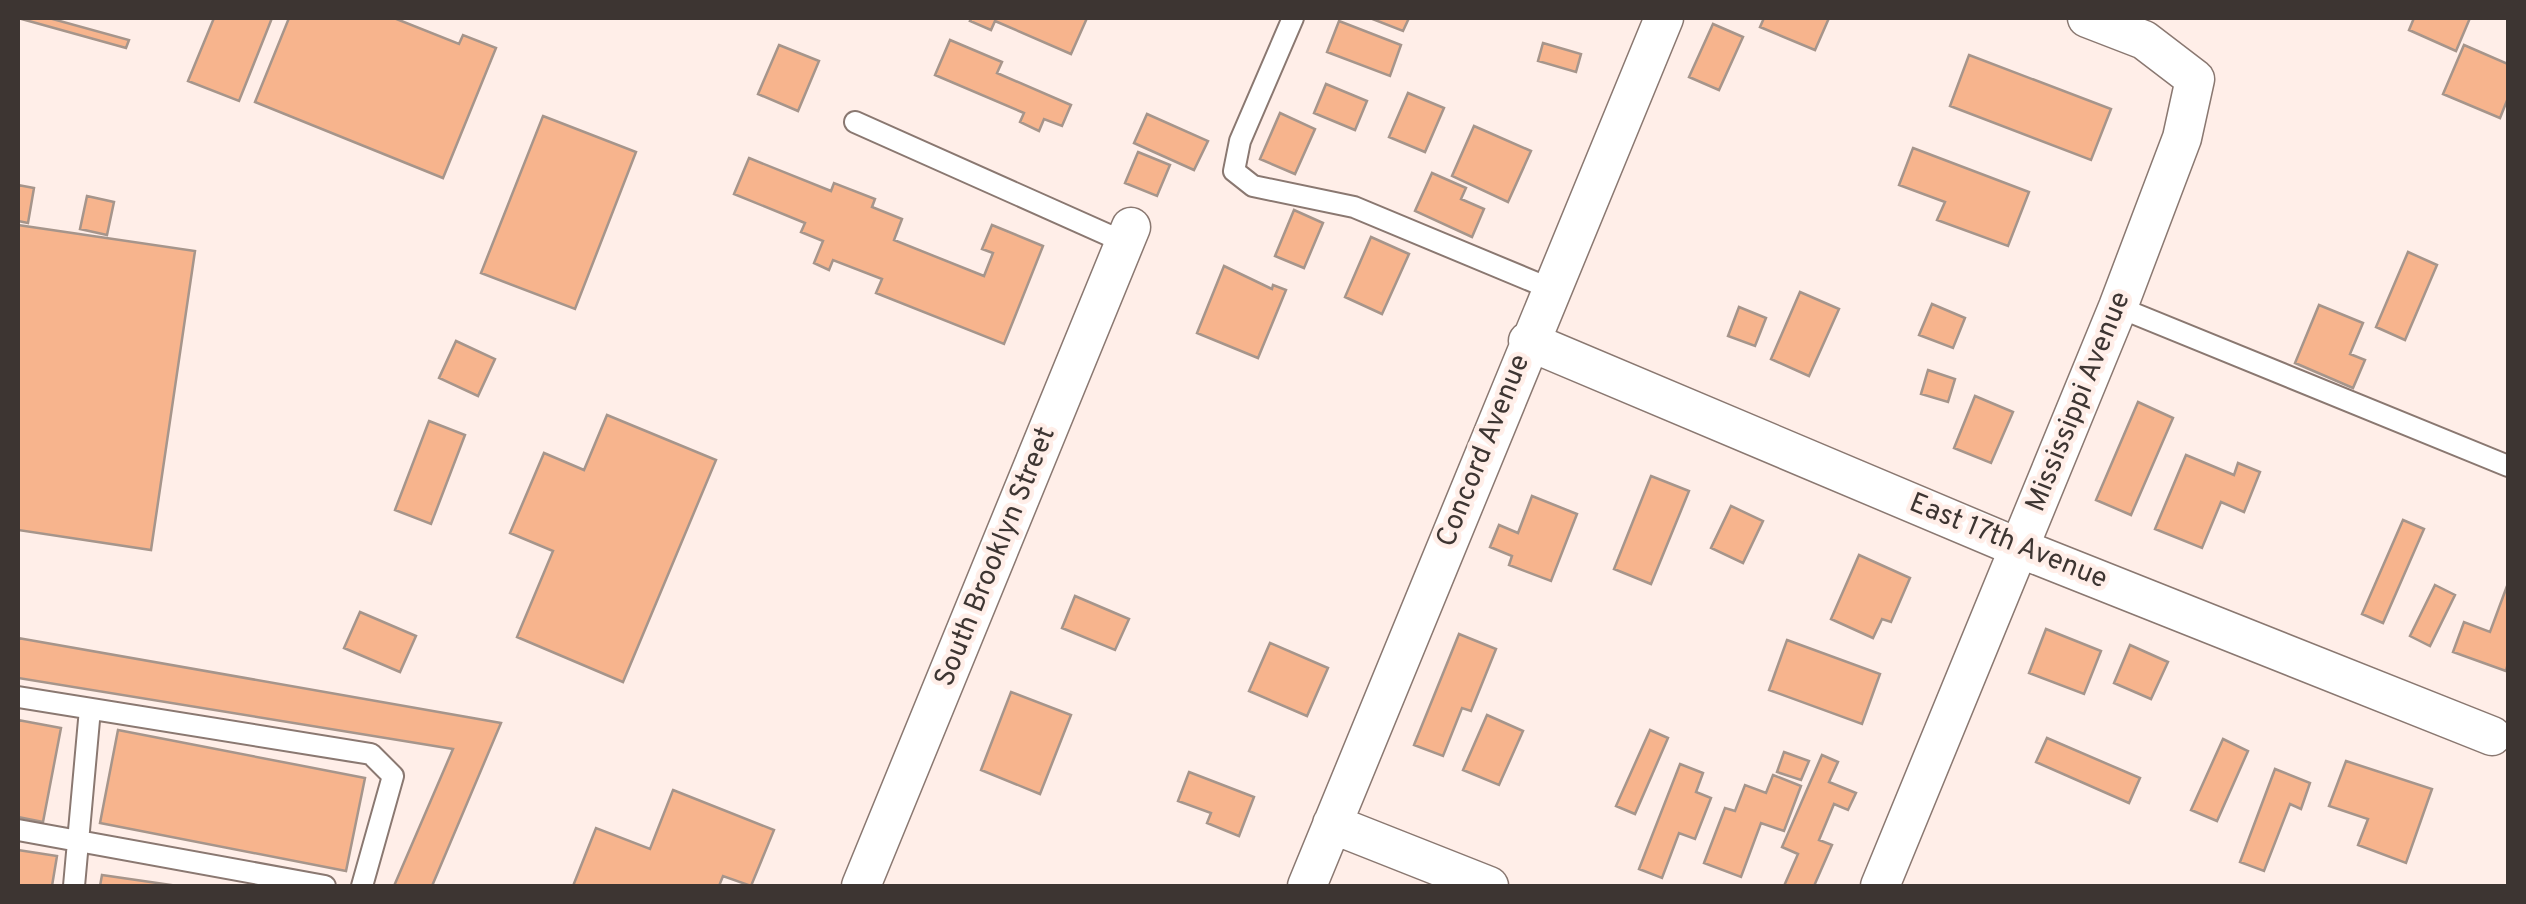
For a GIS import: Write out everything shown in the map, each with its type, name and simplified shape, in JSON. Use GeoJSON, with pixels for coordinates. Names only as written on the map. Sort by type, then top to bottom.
{"type":"FeatureCollection","features":[{"type":"Feature","properties":{"kind":"street","name":"Concord Avenue"},"geometry":{"type":"LineString","coordinates":[[1307,886],[1664,18]]}},
{"type":"Feature","properties":{"kind":"street","name":"Mississippi Avenue"},"geometry":{"type":"LineString","coordinates":[[1880,886],[2118,307],[2182,138],[2195,79],[2144,40],[2088,18]]}},
{"type":"Feature","properties":{"kind":"street","name":"South Brooklyn Street"},"geometry":{"type":"LineString","coordinates":[[860,886],[1128,235]]}},
{"type":"Feature","properties":{"kind":"street","name":"East 17th Avenue"},"geometry":{"type":"LineString","coordinates":[[1528,341],[2020,548],[2492,736]]}},
{"type":"Feature","properties":{"kind":"street"},"geometry":{"type":"LineString","coordinates":[[1332,824],[1489,886]]}},
{"type":"Feature","properties":{"kind":"lane"},"geometry":{"type":"LineString","coordinates":[[1293,18],[1240,141],[1234,171],[1254,186],[1354,207],[1551,288]]}},
{"type":"Feature","properties":{"kind":"lane"},"geometry":{"type":"LineString","coordinates":[[855,122],[1128,235]]}},
{"type":"Feature","properties":{"kind":"lane"},"geometry":{"type":"LineString","coordinates":[[2118,307],[2508,466]]}},
{"type":"Feature","properties":{"kind":"lane"},"geometry":{"type":"LineString","coordinates":[[18,697],[371,754],[393,776],[362,886]]}},
{"type":"Feature","properties":{"kind":"lane"},"geometry":{"type":"LineString","coordinates":[[74,886],[90,709]]}},
{"type":"Feature","properties":{"kind":"lane"},"geometry":{"type":"LineString","coordinates":[[18,830],[325,886]]}},
{"type":"Feature","properties":{"kind":"building"},"geometry":{"type":"Polygon","coordinates":[[[18,18],[49,18],[129,40],[126,48],[18,18]]]}},
{"type":"Feature","properties":{"kind":"building"},"geometry":{"type":"Polygon","coordinates":[[[214,18],[272,18],[239,101],[188,81],[214,18]]]}},
{"type":"Feature","properties":{"kind":"building"},"geometry":{"type":"Polygon","coordinates":[[[289,18],[394,18],[459,44],[463,35],[496,48],[443,178],[255,102],[289,18]]]}},
{"type":"Feature","properties":{"kind":"building"},"geometry":{"type":"Polygon","coordinates":[[[1087,18],[1071,54],[995,21],[991,30],[970,21],[1087,18]]]}},
{"type":"Feature","properties":{"kind":"building"},"geometry":{"type":"Polygon","coordinates":[[[1370,18],[1409,18],[1403,31],[1370,18]]]}},
{"type":"Feature","properties":{"kind":"building"},"geometry":{"type":"Polygon","coordinates":[[[1764,18],[1829,18],[1815,50],[1760,27],[1764,18]]]}},
{"type":"Feature","properties":{"kind":"building"},"geometry":{"type":"Polygon","coordinates":[[[2414,18],[2470,18],[2456,51],[2409,30],[2414,18]]]}},
{"type":"Feature","properties":{"kind":"building"},"geometry":{"type":"Polygon","coordinates":[[[1339,21],[1401,45],[1390,76],[1327,52],[1339,21]]]}},
{"type":"Feature","properties":{"kind":"building"},"geometry":{"type":"Polygon","coordinates":[[[1713,24],[1743,37],[1719,90],[1689,77],[1713,24]]]}},
{"type":"Feature","properties":{"kind":"building"},"geometry":{"type":"Polygon","coordinates":[[[950,40],[1002,62],[997,73],[1071,105],[1062,126],[1044,119],[1039,131],[1020,122],[1024,113],[935,75],[950,40]]]}},
{"type":"Feature","properties":{"kind":"building"},"geometry":{"type":"Polygon","coordinates":[[[1543,43],[1581,54],[1576,72],[1538,61],[1543,43]]]}},
{"type":"Feature","properties":{"kind":"building"},"geometry":{"type":"Polygon","coordinates":[[[779,45],[819,61],[798,111],[758,94],[779,45]]]}},
{"type":"Feature","properties":{"kind":"building"},"geometry":{"type":"Polygon","coordinates":[[[2464,45],[2508,64],[2508,98],[2500,118],[2443,94],[2464,45]]]}},
{"type":"Feature","properties":{"kind":"building"},"geometry":{"type":"Polygon","coordinates":[[[1969,55],[2111,109],[2091,160],[1950,106],[1969,55]]]}},
{"type":"Feature","properties":{"kind":"building"},"geometry":{"type":"Polygon","coordinates":[[[1326,84],[1367,101],[1355,130],[1314,113],[1326,84]]]}},
{"type":"Feature","properties":{"kind":"building"},"geometry":{"type":"Polygon","coordinates":[[[1408,93],[1444,108],[1425,152],[1389,137],[1408,93]]]}},
{"type":"Feature","properties":{"kind":"building"},"geometry":{"type":"Polygon","coordinates":[[[1280,113],[1315,129],[1295,174],[1260,159],[1280,113]]]}},
{"type":"Feature","properties":{"kind":"building"},"geometry":{"type":"Polygon","coordinates":[[[1147,114],[1208,141],[1194,170],[1134,143],[1147,114]]]}},
{"type":"Feature","properties":{"kind":"building"},"geometry":{"type":"Polygon","coordinates":[[[543,116],[636,152],[575,309],[481,273],[543,116]]]}},
{"type":"Feature","properties":{"kind":"building"},"geometry":{"type":"Polygon","coordinates":[[[1474,126],[1531,151],[1508,202],[1452,176],[1474,126]]]}},
{"type":"Feature","properties":{"kind":"building"},"geometry":{"type":"Polygon","coordinates":[[[1913,148],[2029,192],[2008,246],[1937,220],[1945,202],[1899,185],[1913,148]]]}},
{"type":"Feature","properties":{"kind":"building"},"geometry":{"type":"Polygon","coordinates":[[[1138,152],[1170,165],[1157,196],[1125,183],[1138,152]]]}},
{"type":"Feature","properties":{"kind":"building"},"geometry":{"type":"Polygon","coordinates":[[[749,158],[831,191],[834,183],[875,199],[872,207],[902,219],[894,240],[984,276],[993,253],[982,249],[992,225],[1043,246],[1004,344],[876,293],[882,279],[833,260],[829,270],[814,263],[823,241],[801,232],[805,223],[734,194],[749,158]]]}},
{"type":"Feature","properties":{"kind":"building"},"geometry":{"type":"Polygon","coordinates":[[[1432,173],[1466,188],[1461,199],[1484,209],[1472,237],[1415,211],[1432,173]]]}},
{"type":"Feature","properties":{"kind":"building"},"geometry":{"type":"Polygon","coordinates":[[[18,185],[34,188],[28,223],[18,221],[18,185]]]}},
{"type":"Feature","properties":{"kind":"building"},"geometry":{"type":"Polygon","coordinates":[[[87,196],[114,202],[107,235],[80,229],[87,196]]]}},
{"type":"Feature","properties":{"kind":"building"},"geometry":{"type":"Polygon","coordinates":[[[1294,210],[1323,223],[1304,268],[1275,256],[1294,210]]]}},
{"type":"Feature","properties":{"kind":"building"},"geometry":{"type":"Polygon","coordinates":[[[18,225],[195,251],[151,550],[18,530],[18,225]]]}},
{"type":"Feature","properties":{"kind":"building"},"geometry":{"type":"Polygon","coordinates":[[[1371,237],[1409,254],[1382,314],[1345,297],[1371,237]]]}},
{"type":"Feature","properties":{"kind":"building"},"geometry":{"type":"Polygon","coordinates":[[[2408,252],[2437,265],[2405,340],[2376,327],[2408,252]]]}},
{"type":"Feature","properties":{"kind":"building"},"geometry":{"type":"Polygon","coordinates":[[[1224,266],[1272,289],[1273,285],[1286,290],[1258,358],[1197,333],[1224,266]]]}},
{"type":"Feature","properties":{"kind":"building"},"geometry":{"type":"Polygon","coordinates":[[[1800,292],[1839,309],[1809,376],[1771,359],[1800,292]]]}},
{"type":"Feature","properties":{"kind":"building"},"geometry":{"type":"Polygon","coordinates":[[[1932,304],[1965,318],[1953,348],[1919,335],[1932,304]]]}},
{"type":"Feature","properties":{"kind":"building"},"geometry":{"type":"Polygon","coordinates":[[[2319,305],[2363,323],[2350,354],[2365,360],[2353,388],[2295,363],[2319,305]]]}},
{"type":"Feature","properties":{"kind":"building"},"geometry":{"type":"Polygon","coordinates":[[[1739,307],[1766,318],[1755,346],[1728,336],[1739,307]]]}},
{"type":"Feature","properties":{"kind":"building"},"geometry":{"type":"Polygon","coordinates":[[[456,341],[495,359],[478,396],[439,378],[456,341]]]}},
{"type":"Feature","properties":{"kind":"building"},"geometry":{"type":"Polygon","coordinates":[[[1928,370],[1955,379],[1948,402],[1921,394],[1928,370]]]}},
{"type":"Feature","properties":{"kind":"building"},"geometry":{"type":"Polygon","coordinates":[[[1975,396],[2013,412],[1991,463],[1954,448],[1975,396]]]}},
{"type":"Feature","properties":{"kind":"building"},"geometry":{"type":"Polygon","coordinates":[[[2138,402],[2173,418],[2131,515],[2096,500],[2138,402]]]}},
{"type":"Feature","properties":{"kind":"building"},"geometry":{"type":"Polygon","coordinates":[[[607,415],[716,460],[623,682],[517,637],[553,551],[510,533],[544,453],[584,470],[607,415]]]}},
{"type":"Feature","properties":{"kind":"building"},"geometry":{"type":"Polygon","coordinates":[[[429,421],[465,435],[431,524],[395,510],[429,421]]]}},
{"type":"Feature","properties":{"kind":"building"},"geometry":{"type":"Polygon","coordinates":[[[2186,455],[2234,475],[2238,463],[2260,472],[2244,512],[2221,502],[2202,548],[2155,529],[2186,455]]]}},
{"type":"Feature","properties":{"kind":"building"},"geometry":{"type":"Polygon","coordinates":[[[1651,476],[1689,491],[1651,584],[1614,569],[1651,476]]]}},
{"type":"Feature","properties":{"kind":"building"},"geometry":{"type":"Polygon","coordinates":[[[1532,496],[1577,514],[1551,581],[1509,565],[1512,556],[1490,547],[1499,525],[1518,533],[1532,496]]]}},
{"type":"Feature","properties":{"kind":"building"},"geometry":{"type":"Polygon","coordinates":[[[1731,506],[1763,521],[1743,563],[1711,548],[1731,506]]]}},
{"type":"Feature","properties":{"kind":"building"},"geometry":{"type":"Polygon","coordinates":[[[2403,520],[2424,529],[2383,623],[2362,614],[2403,520]]]}},
{"type":"Feature","properties":{"kind":"building"},"geometry":{"type":"Polygon","coordinates":[[[1859,555],[1910,578],[1891,622],[1882,619],[1873,638],[1831,619],[1859,555]]]}},
{"type":"Feature","properties":{"kind":"building"},"geometry":{"type":"Polygon","coordinates":[[[2435,585],[2455,595],[2430,646],[2410,636],[2435,585]]]}},
{"type":"Feature","properties":{"kind":"building"},"geometry":{"type":"Polygon","coordinates":[[[2507,586],[2506,671],[2453,652],[2464,622],[2490,632],[2507,586]]]}},
{"type":"Feature","properties":{"kind":"building"},"geometry":{"type":"Polygon","coordinates":[[[1075,596],[1129,619],[1115,650],[1062,628],[1075,596]]]}},
{"type":"Feature","properties":{"kind":"building"},"geometry":{"type":"Polygon","coordinates":[[[360,612],[416,636],[400,672],[344,648],[360,612]]]}},
{"type":"Feature","properties":{"kind":"building"},"geometry":{"type":"Polygon","coordinates":[[[2046,629],[2101,651],[2084,694],[2029,673],[2046,629]]]}},
{"type":"Feature","properties":{"kind":"building"},"geometry":{"type":"Polygon","coordinates":[[[1459,634],[1496,649],[1471,711],[1462,708],[1443,756],[1414,745],[1459,634]]]}},
{"type":"Feature","properties":{"kind":"building"},"geometry":{"type":"Polygon","coordinates":[[[18,638],[501,723],[432,886],[394,886],[453,749],[18,678],[18,638]]]}},
{"type":"Feature","properties":{"kind":"building"},"geometry":{"type":"Polygon","coordinates":[[[1787,640],[1880,674],[1862,724],[1769,690],[1787,640]]]}},
{"type":"Feature","properties":{"kind":"building"},"geometry":{"type":"Polygon","coordinates":[[[1270,643],[1328,668],[1307,716],[1249,691],[1270,643]]]}},
{"type":"Feature","properties":{"kind":"building"},"geometry":{"type":"Polygon","coordinates":[[[2130,645],[2168,662],[2151,699],[2114,683],[2130,645]]]}},
{"type":"Feature","properties":{"kind":"building"},"geometry":{"type":"Polygon","coordinates":[[[1011,692],[1071,715],[1040,794],[981,770],[1011,692]]]}},
{"type":"Feature","properties":{"kind":"building"},"geometry":{"type":"Polygon","coordinates":[[[1487,715],[1523,731],[1499,785],[1463,770],[1487,715]]]}},
{"type":"Feature","properties":{"kind":"building"},"geometry":{"type":"Polygon","coordinates":[[[18,720],[61,728],[43,822],[18,817],[18,720]]]}},
{"type":"Feature","properties":{"kind":"building"},"geometry":{"type":"Polygon","coordinates":[[[118,730],[365,778],[346,871],[100,823],[118,730]]]}},
{"type":"Feature","properties":{"kind":"building"},"geometry":{"type":"Polygon","coordinates":[[[1650,730],[1668,738],[1635,814],[1616,806],[1650,730]]]}},
{"type":"Feature","properties":{"kind":"building"},"geometry":{"type":"Polygon","coordinates":[[[2047,738],[2140,778],[2129,803],[2036,762],[2047,738]]]}},
{"type":"Feature","properties":{"kind":"building"},"geometry":{"type":"Polygon","coordinates":[[[2223,739],[2248,751],[2217,821],[2191,810],[2223,739]]]}},
{"type":"Feature","properties":{"kind":"building"},"geometry":{"type":"Polygon","coordinates":[[[1784,752],[1809,761],[1801,780],[1777,772],[1784,752]]]}},
{"type":"Feature","properties":{"kind":"building"},"geometry":{"type":"Polygon","coordinates":[[[1822,755],[1838,762],[1829,782],[1856,793],[1848,810],[1834,804],[1819,840],[1832,845],[1814,886],[1784,886],[1798,854],[1782,847],[1822,755]]]}},
{"type":"Feature","properties":{"kind":"building"},"geometry":{"type":"Polygon","coordinates":[[[2346,761],[2432,789],[2406,863],[2358,845],[2368,819],[2329,806],[2346,761]]]}},
{"type":"Feature","properties":{"kind":"building"},"geometry":{"type":"Polygon","coordinates":[[[1680,764],[1703,773],[1696,792],[1711,798],[1695,839],[1679,833],[1662,878],[1639,869],[1680,764]]]}},
{"type":"Feature","properties":{"kind":"building"},"geometry":{"type":"Polygon","coordinates":[[[2275,769],[2310,783],[2301,809],[2290,804],[2264,871],[2240,862],[2275,769]]]}},
{"type":"Feature","properties":{"kind":"building"},"geometry":{"type":"Polygon","coordinates":[[[1189,772],[1254,797],[1239,836],[1207,823],[1211,813],[1178,801],[1189,772]]]}},
{"type":"Feature","properties":{"kind":"building"},"geometry":{"type":"Polygon","coordinates":[[[1773,775],[1801,786],[1784,831],[1761,823],[1741,877],[1704,863],[1725,808],[1735,811],[1745,785],[1766,793],[1773,775]]]}},
{"type":"Feature","properties":{"kind":"building"},"geometry":{"type":"Polygon","coordinates":[[[673,790],[774,830],[751,886],[723,876],[719,886],[573,886],[596,828],[650,849],[673,790]]]}},
{"type":"Feature","properties":{"kind":"building"},"geometry":{"type":"Polygon","coordinates":[[[18,850],[57,856],[52,886],[18,886],[18,850]]]}},
{"type":"Feature","properties":{"kind":"building"},"geometry":{"type":"Polygon","coordinates":[[[102,875],[178,886],[100,886],[102,875]]]}}]}
